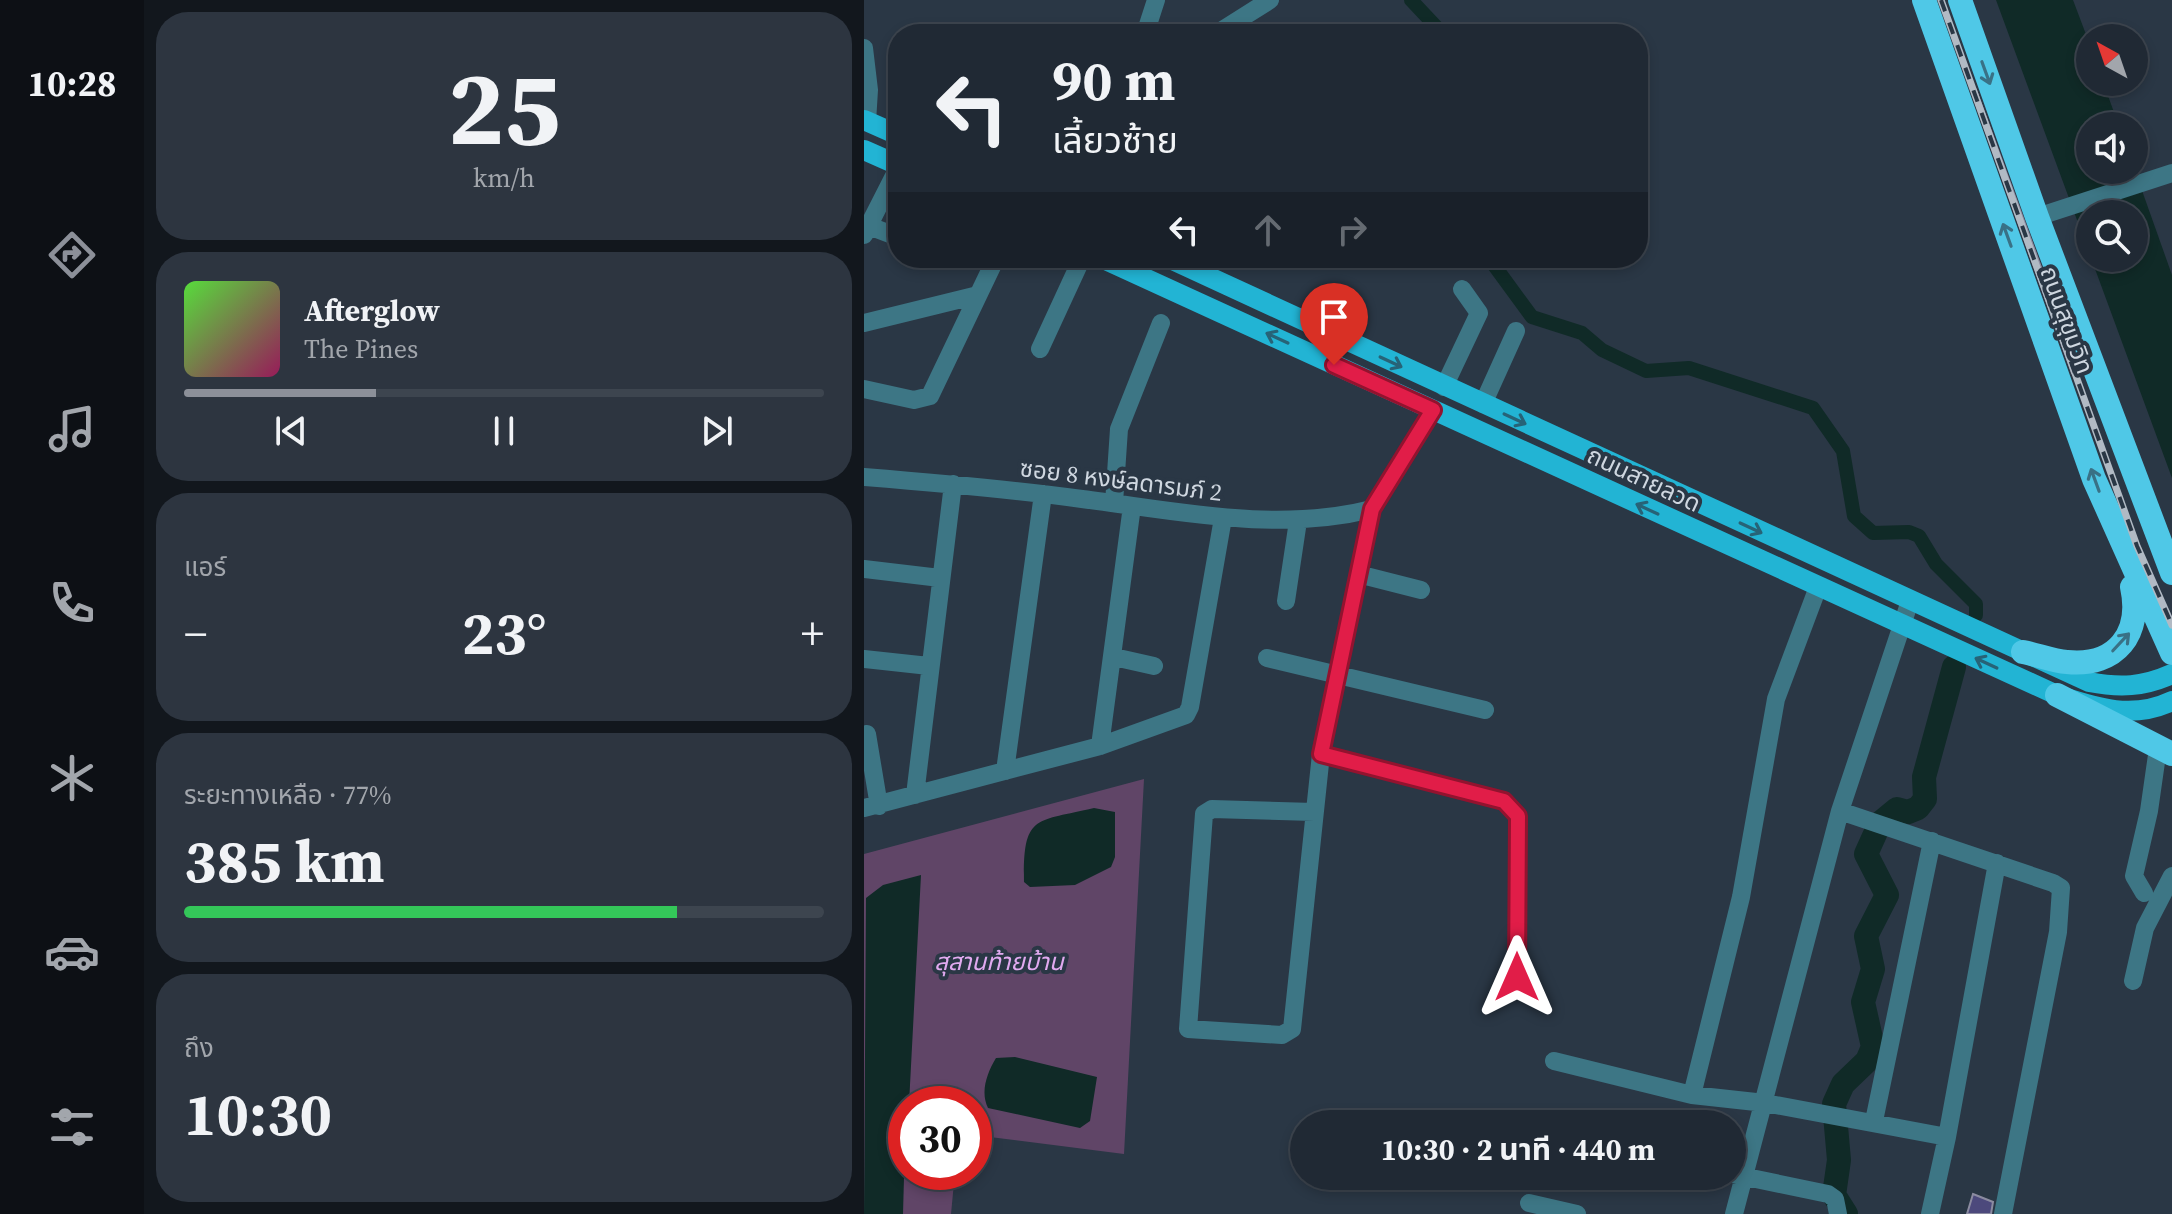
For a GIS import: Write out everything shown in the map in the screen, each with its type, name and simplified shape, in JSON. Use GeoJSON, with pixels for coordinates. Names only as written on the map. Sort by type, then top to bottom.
{"type":"FeatureCollection","features":[{"type":"Feature","properties":{"kind":"highway","name":"ถนนสุขุมวิท"},"geometry":{"type":"LineString","coordinates":[[1924,0],[2094,479],[2124,552],[2172,653]]}},
{"type":"Feature","properties":{"kind":"highway","name":"ถนนสุขุมวิท"},"geometry":{"type":"LineString","coordinates":[[1960,0],[2140,498],[2172,573]]}},
{"type":"Feature","properties":{"kind":"highway"},"geometry":{"type":"LineString","coordinates":[[2023,652],[2067,662],[2089,662],[2123,644],[2136,615],[2124,552]]}},
{"type":"Feature","properties":{"kind":"highway"},"geometry":{"type":"LineString","coordinates":[[2057,695],[2165,751]]}},
{"type":"Feature","properties":{"kind":"main road"},"geometry":{"type":"LineString","coordinates":[[865,121],[888,131]]}},
{"type":"Feature","properties":{"kind":"main road"},"geometry":{"type":"LineString","coordinates":[[864,150],[888,161]]}},
{"type":"Feature","properties":{"kind":"main road","name":"ถนนสายลวด"},"geometry":{"type":"LineString","coordinates":[[1123,268],[2057,695],[2103,710],[2135,713],[2172,701]]}},
{"type":"Feature","properties":{"kind":"main road","name":"ถนนสายลวด"},"geometry":{"type":"LineString","coordinates":[[1189,268],[2089,682],[2120,688],[2172,674]]}},
{"type":"Feature","properties":{"kind":"main road"},"geometry":{"type":"LineString","coordinates":[[1230,316],[1242,293]]}},
{"type":"Feature","properties":{"kind":"street"},"geometry":{"type":"LineString","coordinates":[[1148,24],[1156,0]]}},
{"type":"Feature","properties":{"kind":"street"},"geometry":{"type":"LineString","coordinates":[[1232,24],[1270,0]]}},
{"type":"Feature","properties":{"kind":"street"},"geometry":{"type":"LineString","coordinates":[[864,48],[869,90],[865,121]]}},
{"type":"Feature","properties":{"kind":"street"},"geometry":{"type":"LineString","coordinates":[[2037,217],[2172,173]]}},
{"type":"Feature","properties":{"kind":"street"},"geometry":{"type":"LineString","coordinates":[[888,187],[867,230],[888,235]]}},
{"type":"Feature","properties":{"kind":"street"},"geometry":{"type":"LineString","coordinates":[[864,389],[914,400],[930,396],[991,268]]}},
{"type":"Feature","properties":{"kind":"street"},"geometry":{"type":"LineString","coordinates":[[1040,349],[1077,268]]}},
{"type":"Feature","properties":{"kind":"street"},"geometry":{"type":"LineString","coordinates":[[1444,387],[1479,313],[1462,289]]}},
{"type":"Feature","properties":{"kind":"street"},"geometry":{"type":"LineString","coordinates":[[864,323],[978,295]]}},
{"type":"Feature","properties":{"kind":"street"},"geometry":{"type":"LineString","coordinates":[[1100,746],[1114,657],[1123,504],[1119,429],[1161,323]]}},
{"type":"Feature","properties":{"kind":"street"},"geometry":{"type":"LineString","coordinates":[[1483,404],[1516,331]]}},
{"type":"Feature","properties":{"kind":"street"},"geometry":{"type":"LineString","coordinates":[[1314,812],[1212,809],[1204,814],[1188,1029],[1282,1035],[1292,1029],[1321,754],[1372,509],[1433,410]]}},
{"type":"Feature","properties":{"kind":"street","name":"ซอย 8 หงษ์ลดารมภ์ 2"},"geometry":{"type":"LineString","coordinates":[[864,477],[1043,494],[1223,518],[1298,521],[1372,509]]}},
{"type":"Feature","properties":{"kind":"street"},"geometry":{"type":"LineString","coordinates":[[915,795],[953,484]]}},
{"type":"Feature","properties":{"kind":"street"},"geometry":{"type":"LineString","coordinates":[[1005,771],[1043,494]]}},
{"type":"Feature","properties":{"kind":"street"},"geometry":{"type":"LineString","coordinates":[[867,734],[871,807],[1100,746],[1177,721],[1190,707],[1223,518]]}},
{"type":"Feature","properties":{"kind":"street"},"geometry":{"type":"LineString","coordinates":[[1286,601],[1298,521]]}},
{"type":"Feature","properties":{"kind":"street"},"geometry":{"type":"LineString","coordinates":[[864,569],[940,578]]}},
{"type":"Feature","properties":{"kind":"street"},"geometry":{"type":"LineString","coordinates":[[1358,574],[1421,590]]}},
{"type":"Feature","properties":{"kind":"street"},"geometry":{"type":"LineString","coordinates":[[1692,1095],[1741,897],[1776,699],[1818,587]]}},
{"type":"Feature","properties":{"kind":"street"},"geometry":{"type":"LineString","coordinates":[[1746,1156],[1765,1103],[1840,811],[1910,601]]}},
{"type":"Feature","properties":{"kind":"street"},"geometry":{"type":"LineString","coordinates":[[1114,657],[1154,666]]}},
{"type":"Feature","properties":{"kind":"street"},"geometry":{"type":"LineString","coordinates":[[1267,658],[1485,710]]}},
{"type":"Feature","properties":{"kind":"street"},"geometry":{"type":"LineString","coordinates":[[864,659],[929,666]]}},
{"type":"Feature","properties":{"kind":"street"},"geometry":{"type":"LineString","coordinates":[[2144,893],[2134,876],[2165,751]]}},
{"type":"Feature","properties":{"kind":"street"},"geometry":{"type":"LineString","coordinates":[[1321,754],[1504,801],[1513,807],[1518,816],[1517,977]]}},
{"type":"Feature","properties":{"kind":"street"},"geometry":{"type":"LineString","coordinates":[[1840,811],[1997,863],[2061,888],[2063,897],[2003,1214]]}},
{"type":"Feature","properties":{"kind":"street"},"geometry":{"type":"LineString","coordinates":[[1874,1121],[1932,841]]}},
{"type":"Feature","properties":{"kind":"street"},"geometry":{"type":"LineString","coordinates":[[1930,1214],[1997,863]]}},
{"type":"Feature","properties":{"kind":"street"},"geometry":{"type":"LineString","coordinates":[[2133,981],[2145,928],[2172,876]]}},
{"type":"Feature","properties":{"kind":"street"},"geometry":{"type":"LineString","coordinates":[[1554,1061],[1692,1095],[1765,1103],[1947,1137]]}},
{"type":"Feature","properties":{"kind":"street"},"geometry":{"type":"LineString","coordinates":[[1746,1176],[1828,1194],[1835,1199],[1838,1214]]}},
{"type":"Feature","properties":{"kind":"street"},"geometry":{"type":"LineString","coordinates":[[1734,1214],[1737,1190]]}},
{"type":"Feature","properties":{"kind":"street"},"geometry":{"type":"LineString","coordinates":[[1529,1203],[1577,1214]]}},
{"type":"Feature","properties":{"kind":"green space","name":"สุสานท้ายบ้าน"},"geometry":{"type":"Polygon","coordinates":[[[1144,779],[1124,1154],[992,1137],[992,1086],[888,1086],[888,1190],[953,1190],[951,1214],[864,1214],[864,854],[1144,779]]]}},
{"type":"Feature","properties":{"kind":"shaded area"},"geometry":{"type":"Polygon","coordinates":[[[1996,0],[2073,0],[2082,24],[2076,24],[2076,96],[2108,96],[2114,112],[2076,112],[2076,184],[2140,184],[2145,200],[2076,200],[2076,217],[1996,0]]]}},
{"type":"Feature","properties":{"kind":"shaded area"},"geometry":{"type":"Polygon","coordinates":[[[2148,207],[2172,275],[2172,478],[2096,272],[2148,272],[2148,207]]]}},
{"type":"Feature","properties":{"kind":"shaded area"},"geometry":{"type":"Polygon","coordinates":[[[1094,808],[1115,812],[1115,857],[1111,867],[1075,885],[1030,887],[1024,882],[1026,844],[1036,825],[1058,816],[1094,808]]]}},
{"type":"Feature","properties":{"kind":"shaded area"},"geometry":{"type":"Polygon","coordinates":[[[921,875],[910,1086],[888,1086],[888,1190],[904,1190],[903,1214],[864,1214],[866,898],[883,885],[921,875]]]}},
{"type":"Feature","properties":{"kind":"shaded area"},"geometry":{"type":"Polygon","coordinates":[[[1015,1057],[1097,1077],[1090,1121],[1080,1128],[992,1109],[992,1086],[985,1086],[996,1058],[1015,1057]]]}},
{"type":"Feature","properties":{"kind":"building"},"geometry":{"type":"Polygon","coordinates":[[[1976,90],[2079,371],[2072,373],[1972,92],[1976,90]]]}},
{"type":"Feature","properties":{"kind":"building"},"geometry":{"type":"Polygon","coordinates":[[[1973,1194],[1993,1202],[1991,1214],[1967,1214],[1973,1194]]]}},
{"type":"Feature","properties":{"kind":"waterway"},"geometry":{"type":"LineString","coordinates":[[1411,0],[1434,24]]}},
{"type":"Feature","properties":{"kind":"waterway"},"geometry":{"type":"LineString","coordinates":[[1496,268],[1532,317],[1582,333],[1602,350],[1646,371],[1689,368],[1813,408],[1843,451],[1854,516],[1873,533],[1909,532],[1919,536],[1936,564],[1976,604],[1976,615]]}},
{"type":"Feature","properties":{"kind":"waterway"},"geometry":{"type":"LineString","coordinates":[[1846,1214],[1834,1195],[1839,1160],[1834,1104],[1843,1084],[1867,1061],[1873,1047],[1863,1002],[1873,969],[1866,936],[1887,895],[1866,854],[1880,823],[1897,809],[1908,812],[1918,808],[1925,799],[1924,777],[1954,667]]}},
{"type":"Feature","properties":{"kind":"railway"},"geometry":{"type":"LineString","coordinates":[[1941,0],[2137,546],[2172,625]]}},
{"type":"Feature","properties":{"kind":"route"},"geometry":{"type":"LineString","coordinates":[[1334,365],[1433,410],[1372,509],[1321,754],[1504,801],[1513,807],[1518,816],[1517,977]]}}]}
